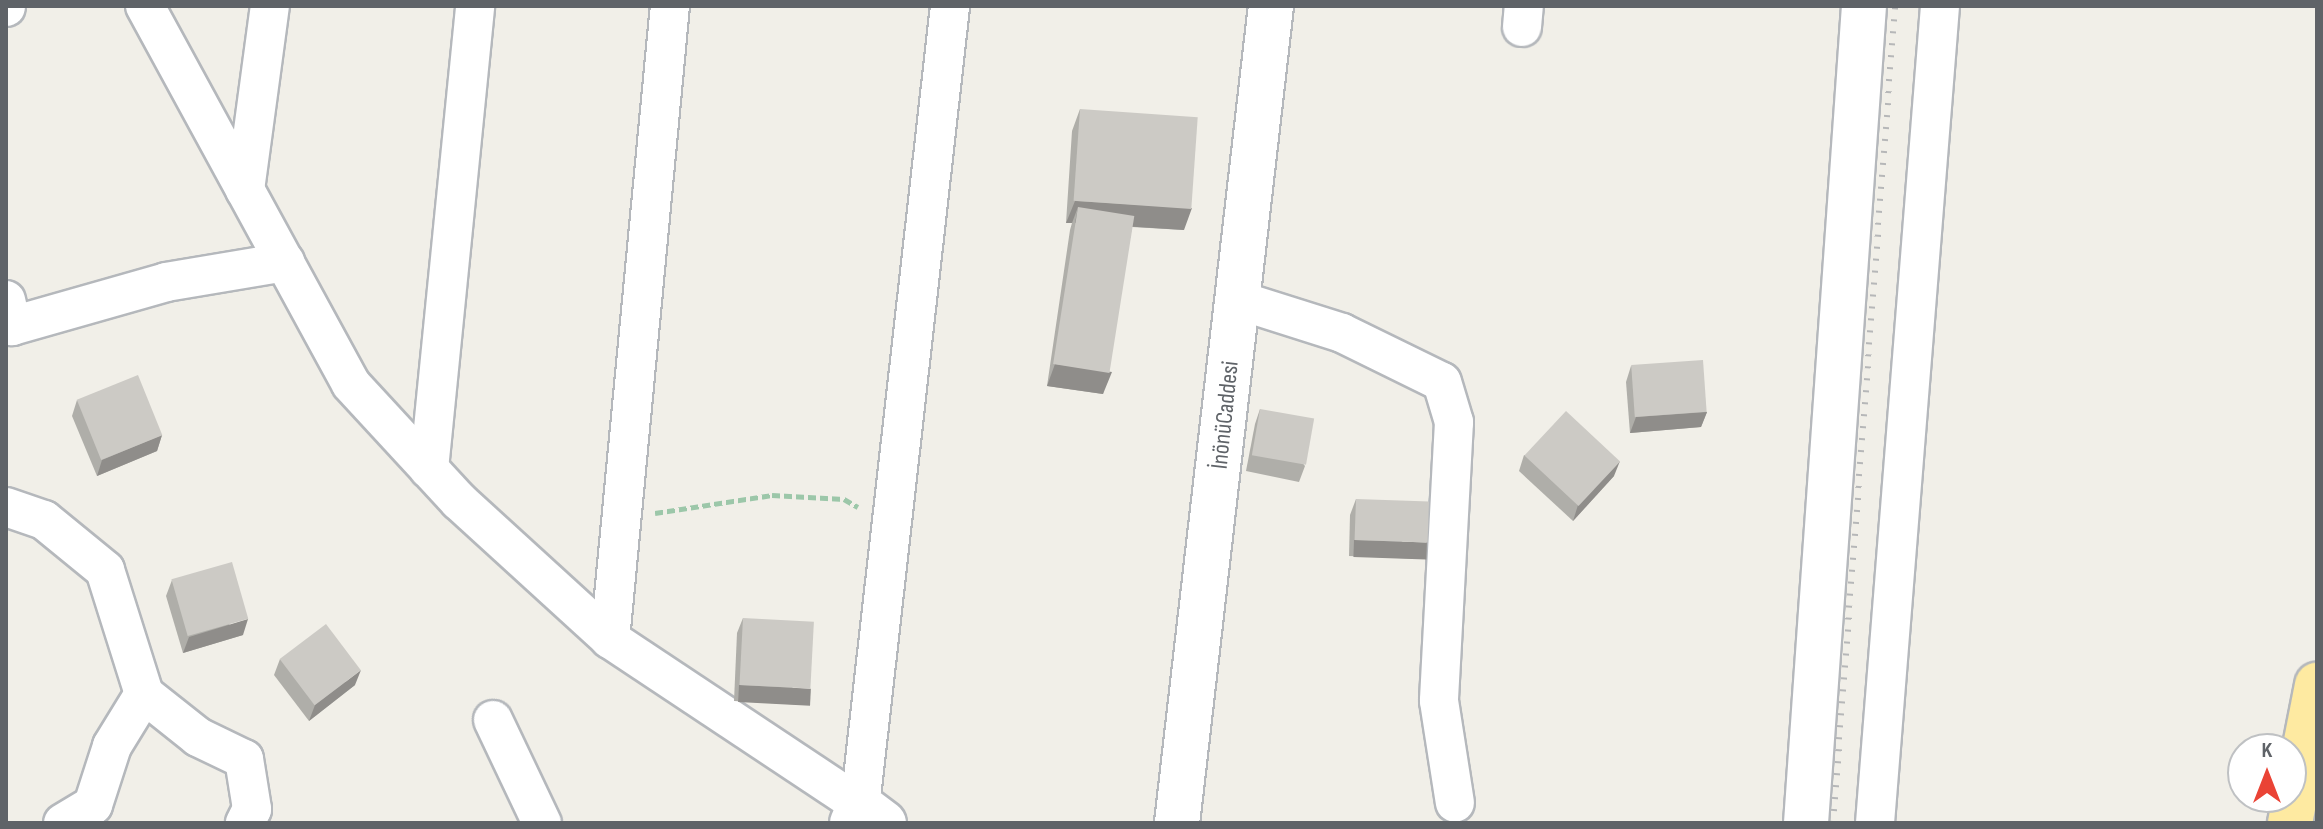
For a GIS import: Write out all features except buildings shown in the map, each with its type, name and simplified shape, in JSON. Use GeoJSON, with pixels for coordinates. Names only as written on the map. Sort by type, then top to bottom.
{"type":"FeatureCollection","features":[{"type":"Feature","properties":{"kind":"highway"},"geometry":{"type":"LineString","coordinates":[[2290,823],[2317,685]]}},
{"type":"Feature","properties":{"kind":"main road","name":"İnönüCaddesi"},"geometry":{"type":"LineString","coordinates":[[1177,823],[1271,6]]}},
{"type":"Feature","properties":{"kind":"main road"},"geometry":{"type":"LineString","coordinates":[[1806,823],[1864,6]]}},
{"type":"Feature","properties":{"kind":"street"},"geometry":{"type":"LineString","coordinates":[[145,6],[351,384],[429,469],[610,639],[865,817],[892,527],[950,6]]}},
{"type":"Feature","properties":{"kind":"street"},"geometry":{"type":"LineString","coordinates":[[245,190],[270,6]]}},
{"type":"Feature","properties":{"kind":"street"},"geometry":{"type":"LineString","coordinates":[[429,469],[475,6]]}},
{"type":"Feature","properties":{"kind":"street"},"geometry":{"type":"LineString","coordinates":[[610,639],[670,6]]}},
{"type":"Feature","properties":{"kind":"street"},"geometry":{"type":"LineString","coordinates":[[1875,823],[1940,6]]}},
{"type":"Feature","properties":{"kind":"street"},"geometry":{"type":"LineString","coordinates":[[6,300],[12,326],[166,282],[285,262]]}},
{"type":"Feature","properties":{"kind":"street"},"geometry":{"type":"LineString","coordinates":[[1238,300],[1342,333],[1442,382],[1454,422],[1439,701],[1455,803]]}},
{"type":"Feature","properties":{"kind":"street"},"geometry":{"type":"LineString","coordinates":[[6,507],[44,520],[105,570],[144,694],[198,737],[244,759],[252,809],[245,823]]}},
{"type":"Feature","properties":{"kind":"street"},"geometry":{"type":"LineString","coordinates":[[63,823],[93,805],[112,746],[144,694]]}},
{"type":"Feature","properties":{"kind":"street"},"geometry":{"type":"LineString","coordinates":[[493,720],[542,823]]}},
{"type":"Feature","properties":{"kind":"path"},"geometry":{"type":"LineString","coordinates":[[623,518],[772,495],[844,499],[892,527]]}},
{"type":"Feature","properties":{"kind":"railway"},"geometry":{"type":"LineString","coordinates":[[1833,823],[1895,6]]}}]}
